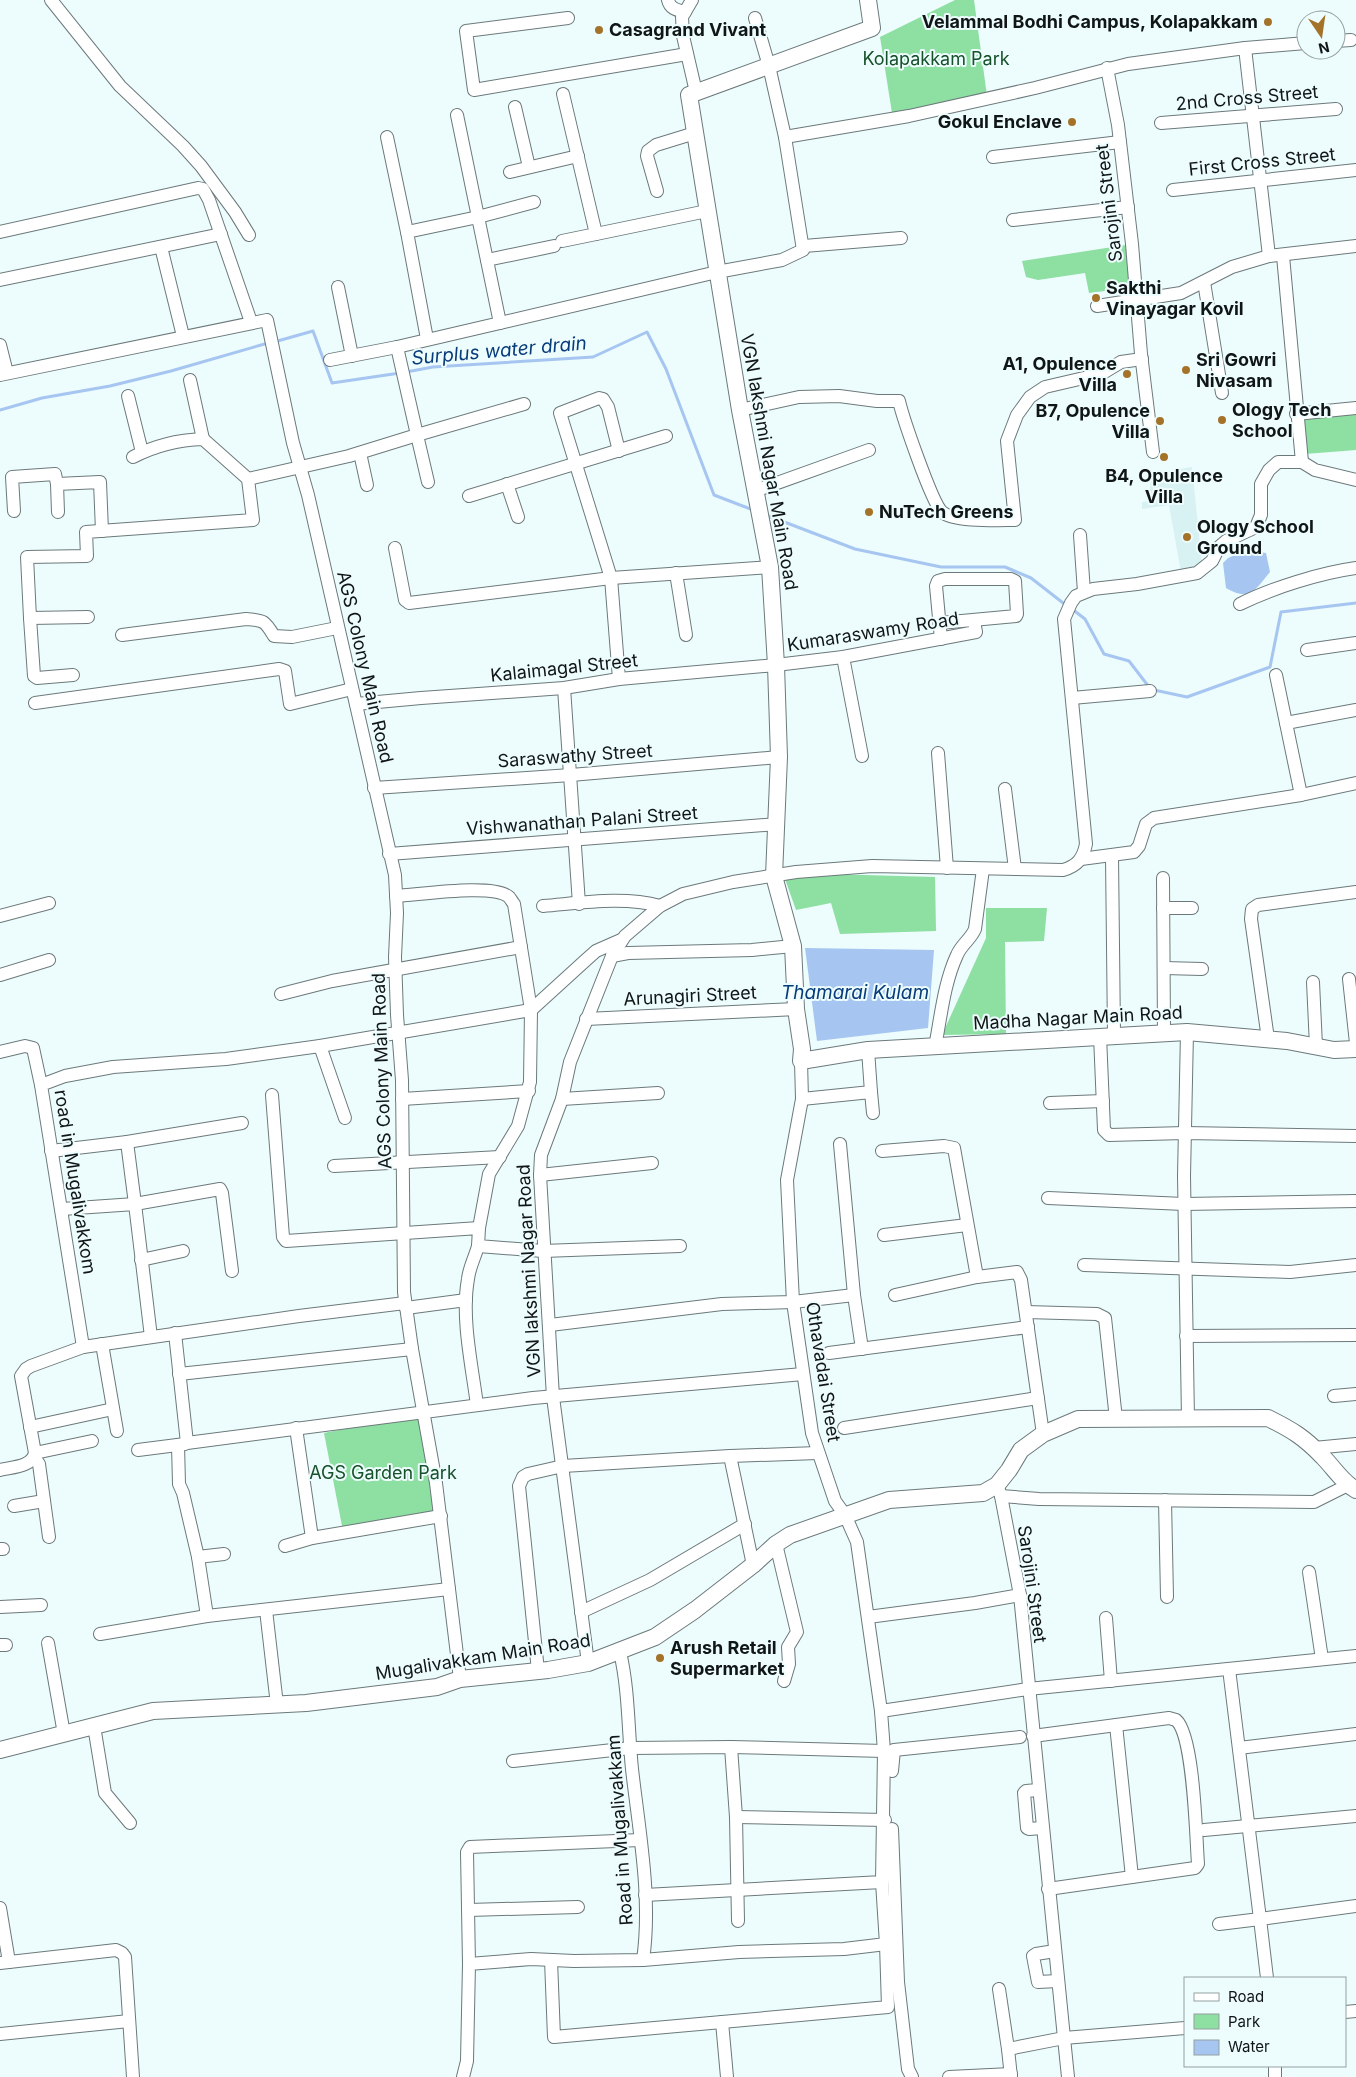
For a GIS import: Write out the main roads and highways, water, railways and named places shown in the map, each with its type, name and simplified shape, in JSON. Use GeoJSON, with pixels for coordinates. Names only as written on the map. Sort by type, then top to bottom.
{"type":"FeatureCollection","features":[{"type":"Feature","properties":{"kind":"water"},"geometry":{"type":"Polygon","coordinates":[[[1247,550],[1266,553],[1270,572],[1256,589],[1247,594],[1241,594],[1226,588],[1223,563],[1228,558],[1247,550]]]}},
{"type":"Feature","properties":{"kind":"water","name":"Thamarai Kulam"},"geometry":{"type":"Polygon","coordinates":[[[805,948],[934,950],[928,1028],[817,1041],[805,948]]]}},
{"type":"Feature","properties":{"kind":"waterway","name":"Surplus water drain"},"geometry":{"type":"LineString","coordinates":[[274,342],[313,331],[332,383],[400,373]]}},
{"type":"Feature","properties":{"kind":"waterway","name":"Surplus water drain"},"geometry":{"type":"LineString","coordinates":[[406,372],[433,367],[593,357],[647,332],[666,369],[714,495],[753,510]]}},
{"type":"Feature","properties":{"kind":"waterway","name":"Surplus water drain"},"geometry":{"type":"LineString","coordinates":[[0,410],[42,398],[110,386],[171,371],[268,343]]}},
{"type":"Feature","properties":{"kind":"waterway","name":"Surplus water drain"},"geometry":{"type":"LineString","coordinates":[[766,515],[855,549],[941,567],[1005,567],[1031,578],[1067,606]]}},
{"type":"Feature","properties":{"kind":"waterway","name":"Surplus water drain"},"geometry":{"type":"LineString","coordinates":[[1154,690],[1187,697],[1270,667],[1281,612],[1356,603]]}},
{"type":"Feature","properties":{"kind":"waterway","name":"Surplus water drain"},"geometry":{"type":"LineString","coordinates":[[1072,609],[1085,619],[1104,654],[1129,661],[1149,687]]}},
{"type":"Feature","properties":{"kind":"place","name":"Velammal Bodhi Campus, Kolapakkam"},"geometry":{"type":"Point","coordinates":[1268,22]}},
{"type":"Feature","properties":{"kind":"place","name":"Casagrand Vivant"},"geometry":{"type":"Point","coordinates":[599,30]}},
{"type":"Feature","properties":{"kind":"place","name":"Gokul Enclave"},"geometry":{"type":"Point","coordinates":[1072,122]}},
{"type":"Feature","properties":{"kind":"place","name":"Sakthi Vinayagar Kovil"},"geometry":{"type":"Point","coordinates":[1096,298]}},
{"type":"Feature","properties":{"kind":"place","name":"Sri Gowri Nivasam"},"geometry":{"type":"Point","coordinates":[1186,370]}},
{"type":"Feature","properties":{"kind":"place","name":"A1, Opulence Villa"},"geometry":{"type":"Point","coordinates":[1127,374]}},
{"type":"Feature","properties":{"kind":"place","name":"Ology Tech School"},"geometry":{"type":"Point","coordinates":[1222,420]}},
{"type":"Feature","properties":{"kind":"place","name":"B7, Opulence Villa"},"geometry":{"type":"Point","coordinates":[1160,421]}},
{"type":"Feature","properties":{"kind":"place","name":"B4, Opulence Villa"},"geometry":{"type":"Point","coordinates":[1164,457]}},
{"type":"Feature","properties":{"kind":"place","name":"NuTech Greens"},"geometry":{"type":"Point","coordinates":[869,512]}},
{"type":"Feature","properties":{"kind":"place","name":"Ology School Ground"},"geometry":{"type":"Point","coordinates":[1187,537]}},
{"type":"Feature","properties":{"kind":"place","name":"Arush Retail Supermarket"},"geometry":{"type":"Point","coordinates":[660,1658]}},
{"type":"Feature","properties":{"kind":"park label","name":"Kolapakkam Park"},"geometry":{"type":"Point","coordinates":[936,59]}},
{"type":"Feature","properties":{"kind":"park label","name":"AGS Garden Park"},"geometry":{"type":"Point","coordinates":[383,1473]}}]}
